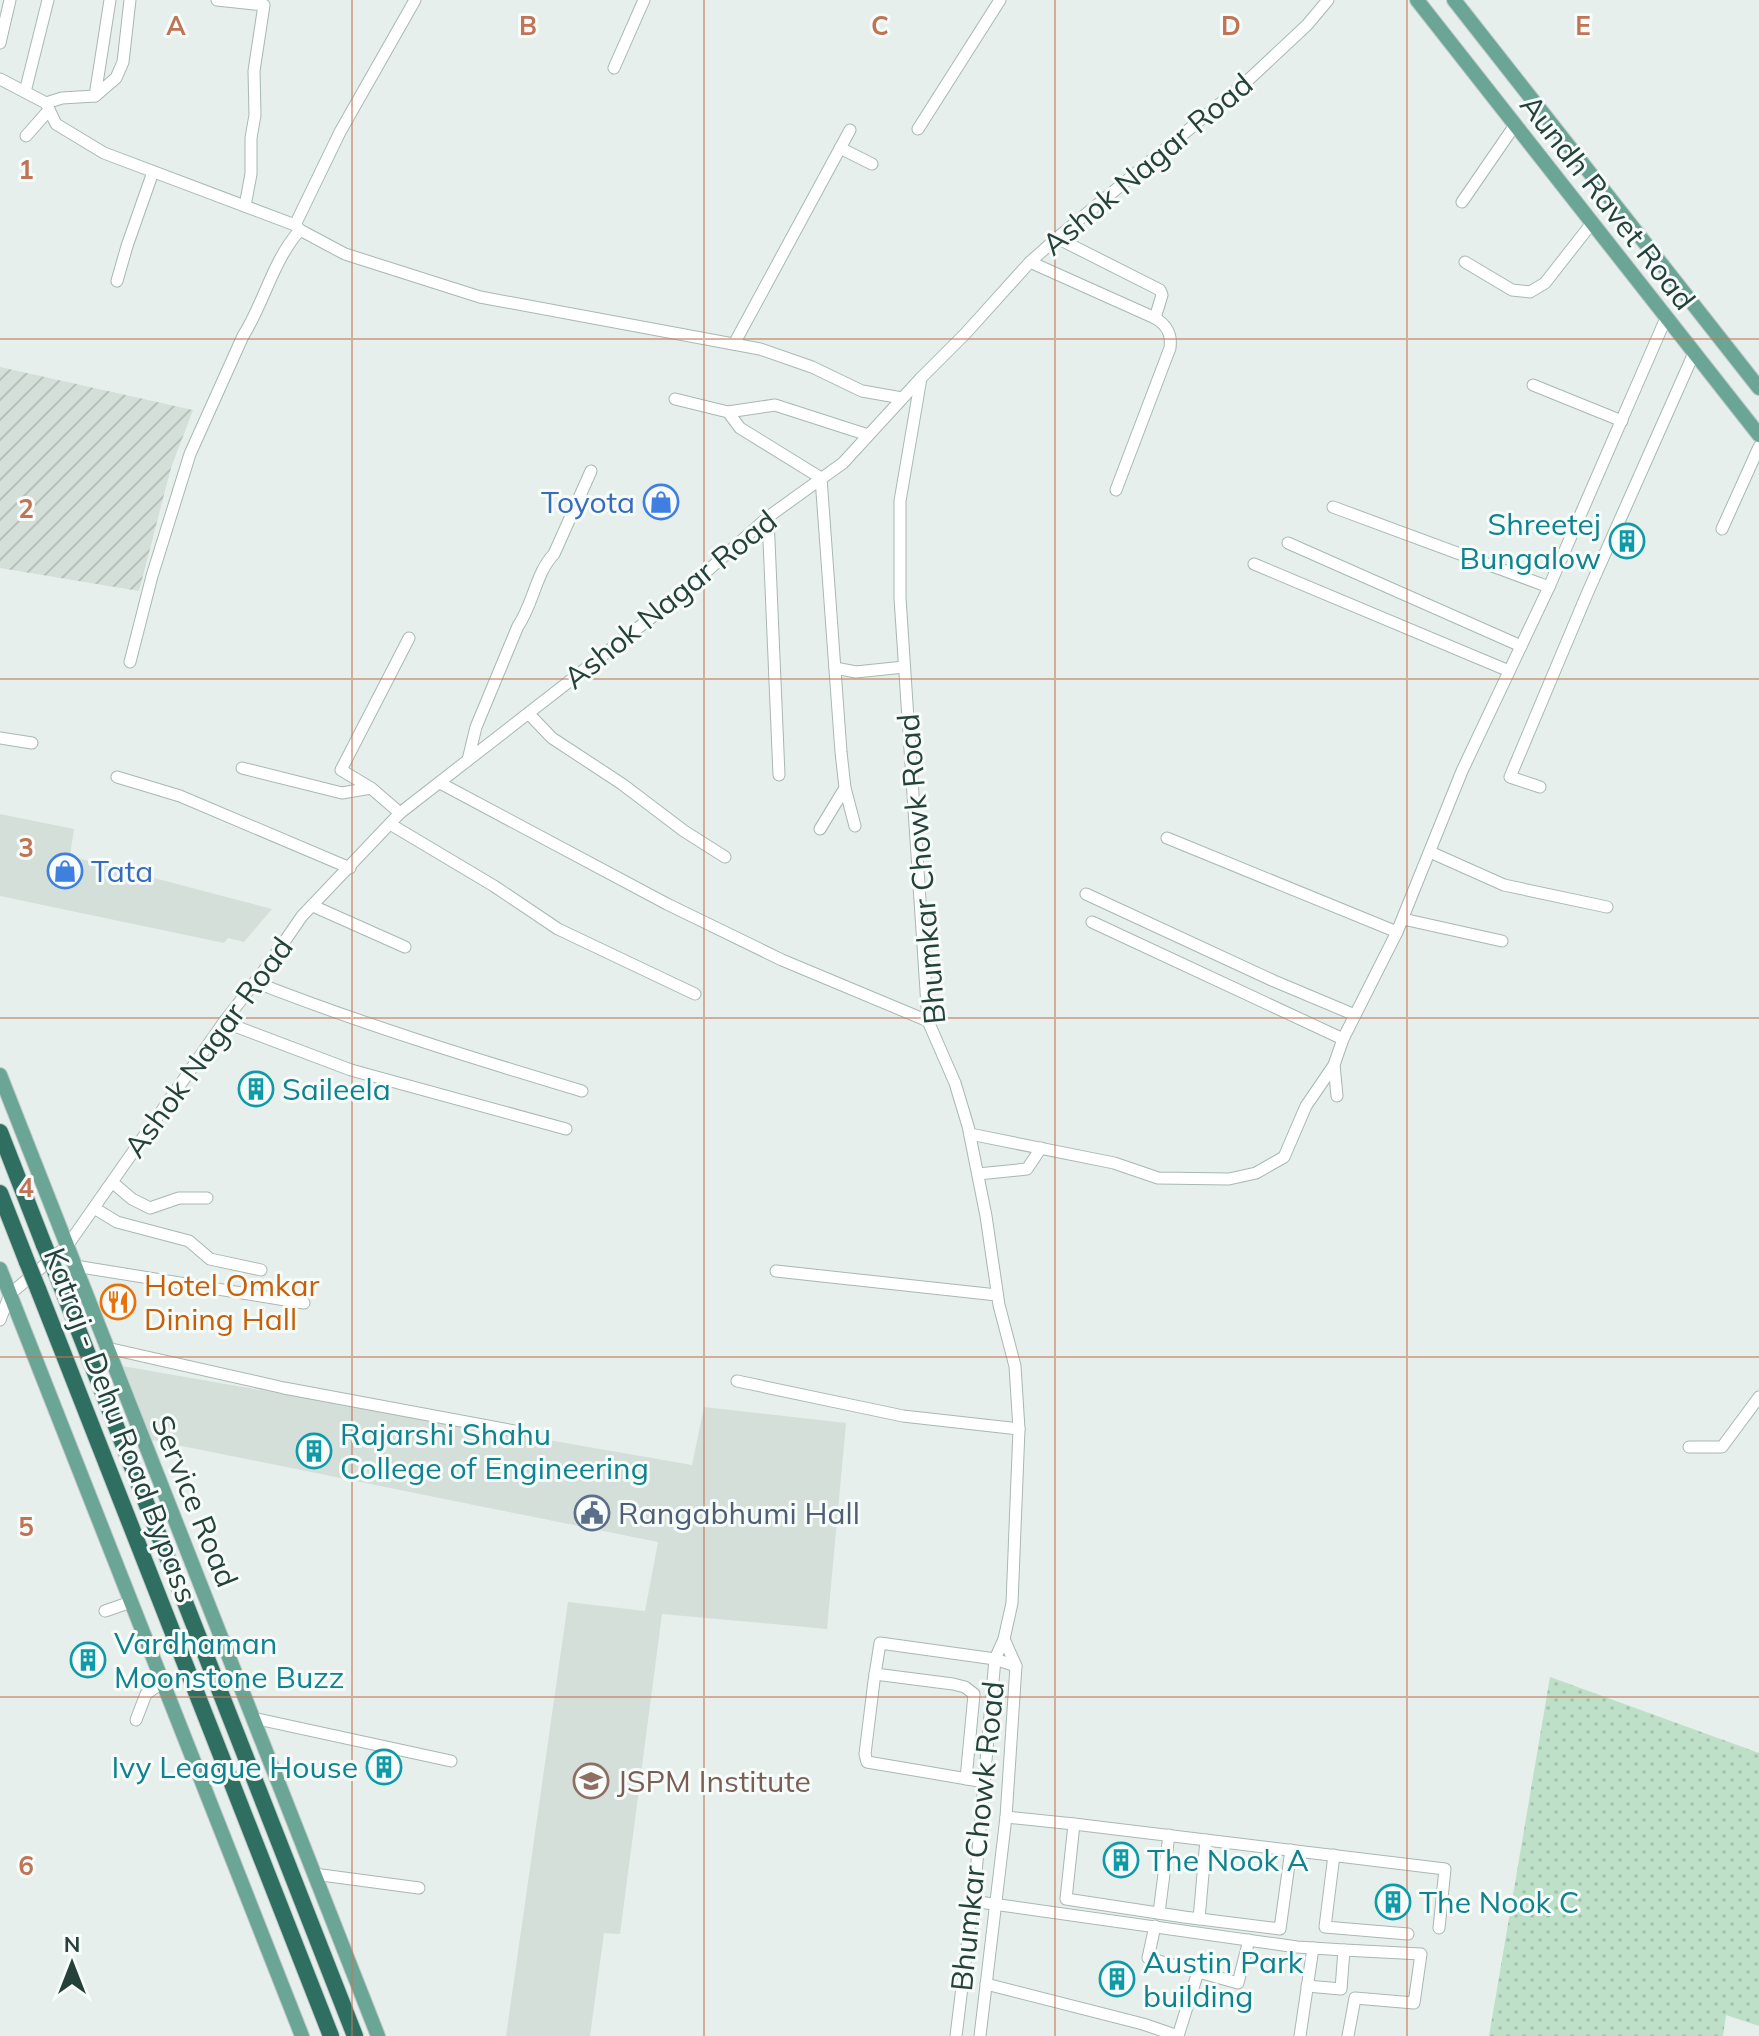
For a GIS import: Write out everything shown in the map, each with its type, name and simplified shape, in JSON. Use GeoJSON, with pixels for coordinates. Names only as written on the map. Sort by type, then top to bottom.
{"type":"FeatureCollection","features":[{"type":"Feature","properties":{"kind":"highway","name":"Katraj - Dehu Road Bypass"},"geometry":{"type":"LineString","coordinates":[[0,1132],[355,2036]]}},
{"type":"Feature","properties":{"kind":"highway","name":"Katraj - Dehu Road Bypass"},"geometry":{"type":"LineString","coordinates":[[0,1193],[331,2036]]}},
{"type":"Feature","properties":{"kind":"main road","name":"Aundh Ravet Road"},"geometry":{"type":"LineString","coordinates":[[1417,0],[1759,435]]}},
{"type":"Feature","properties":{"kind":"main road","name":"Aundh Ravet Road"},"geometry":{"type":"LineString","coordinates":[[1454,0],[1759,388]]}},
{"type":"Feature","properties":{"kind":"main road","name":"Service Road"},"geometry":{"type":"LineString","coordinates":[[0,1075],[378,2036]]}},
{"type":"Feature","properties":{"kind":"main road"},"geometry":{"type":"LineString","coordinates":[[0,1269],[302,2036]]}},
{"type":"Feature","properties":{"kind":"street"},"geometry":{"type":"LineString","coordinates":[[0,43],[10,0]]}},
{"type":"Feature","properties":{"kind":"street"},"geometry":{"type":"LineString","coordinates":[[25,92],[48,0]]}},
{"type":"Feature","properties":{"kind":"street"},"geometry":{"type":"LineString","coordinates":[[95,96],[110,0]]}},
{"type":"Feature","properties":{"kind":"street"},"geometry":{"type":"LineString","coordinates":[[26,136],[47,106],[62,98],[95,96],[116,78],[123,62],[130,0]]}},
{"type":"Feature","properties":{"kind":"street"},"geometry":{"type":"LineString","coordinates":[[217,0],[264,5],[254,71],[255,115],[251,138],[251,174],[245,206]]}},
{"type":"Feature","properties":{"kind":"street"},"geometry":{"type":"LineString","coordinates":[[130,662],[152,576],[190,454],[340,132],[415,0]]}},
{"type":"Feature","properties":{"kind":"street"},"geometry":{"type":"LineString","coordinates":[[614,68],[644,0]]}},
{"type":"Feature","properties":{"kind":"street"},"geometry":{"type":"LineString","coordinates":[[918,129],[1000,0]]}},
{"type":"Feature","properties":{"kind":"street","name":"Ashok Nagar Road"},"geometry":{"type":"LineString","coordinates":[[10,1294],[67,1246],[287,937],[400,813],[679,596],[768,517],[843,463],[1030,262],[1244,84],[1307,25],[1328,0]]}},
{"type":"Feature","properties":{"kind":"street"},"geometry":{"type":"LineString","coordinates":[[0,79],[47,106],[56,124],[104,153],[245,206],[297,228],[345,254],[480,297],[760,349],[812,367],[862,391],[902,398]]}},
{"type":"Feature","properties":{"kind":"street"},"geometry":{"type":"LineString","coordinates":[[1462,202],[1515,125]]}},
{"type":"Feature","properties":{"kind":"street"},"geometry":{"type":"LineString","coordinates":[[734,344],[850,130]]}},
{"type":"Feature","properties":{"kind":"street"},"geometry":{"type":"LineString","coordinates":[[840,148],[872,164]]}},
{"type":"Feature","properties":{"kind":"street"},"geometry":{"type":"LineString","coordinates":[[117,281],[153,172]]}},
{"type":"Feature","properties":{"kind":"street"},"geometry":{"type":"LineString","coordinates":[[1465,262],[1512,290],[1530,292],[1545,283],[1592,223]]}},
{"type":"Feature","properties":{"kind":"street"},"geometry":{"type":"LineString","coordinates":[[1057,238],[1160,290],[1162,295],[1155,318]]}},
{"type":"Feature","properties":{"kind":"street"},"geometry":{"type":"LineString","coordinates":[[1030,262],[1155,318],[1168,329],[1171,336],[1170,348],[1116,490]]}},
{"type":"Feature","properties":{"kind":"street"},"geometry":{"type":"LineString","coordinates":[[970,1134],[1114,1163],[1158,1178],[1229,1179],[1256,1173],[1284,1157],[1306,1106],[1334,1065],[1343,1039],[1403,919],[1462,771],[1549,587],[1666,318]]}},
{"type":"Feature","properties":{"kind":"street"},"geometry":{"type":"LineString","coordinates":[[1540,787],[1510,777],[1598,568],[1694,353]]}},
{"type":"Feature","properties":{"kind":"street","name":"Bhumkar Chowk Road"},"geometry":{"type":"LineString","coordinates":[[921,378],[900,501],[900,598],[928,1021],[955,1083],[970,1134],[997,1295],[1015,1366],[1019,1429],[1012,1603],[1004,1639],[995,1659],[985,1782],[956,2036]]}},
{"type":"Feature","properties":{"kind":"street"},"geometry":{"type":"LineString","coordinates":[[1533,385],[1622,421]]}},
{"type":"Feature","properties":{"kind":"street"},"geometry":{"type":"LineString","coordinates":[[675,399],[728,412],[775,405],[868,435]]}},
{"type":"Feature","properties":{"kind":"street"},"geometry":{"type":"LineString","coordinates":[[728,412],[740,428],[821,478],[845,788],[855,826]]}},
{"type":"Feature","properties":{"kind":"street"},"geometry":{"type":"LineString","coordinates":[[1722,529],[1759,447]]}},
{"type":"Feature","properties":{"kind":"street"},"geometry":{"type":"LineString","coordinates":[[467,761],[476,727],[518,626],[528,612],[537,583],[554,554],[591,471]]}},
{"type":"Feature","properties":{"kind":"street"},"geometry":{"type":"LineString","coordinates":[[1333,507],[1549,587]]}},
{"type":"Feature","properties":{"kind":"street"},"geometry":{"type":"LineString","coordinates":[[768,517],[779,775]]}},
{"type":"Feature","properties":{"kind":"street"},"geometry":{"type":"LineString","coordinates":[[1288,543],[1521,646]]}},
{"type":"Feature","properties":{"kind":"street"},"geometry":{"type":"LineString","coordinates":[[1254,564],[1509,671]]}},
{"type":"Feature","properties":{"kind":"street"},"geometry":{"type":"LineString","coordinates":[[400,813],[371,788],[341,770],[409,638]]}},
{"type":"Feature","properties":{"kind":"street"},"geometry":{"type":"LineString","coordinates":[[835,668],[856,672],[904,667]]}},
{"type":"Feature","properties":{"kind":"street"},"geometry":{"type":"LineString","coordinates":[[529,714],[552,738],[725,857]]}},
{"type":"Feature","properties":{"kind":"street"},"geometry":{"type":"LineString","coordinates":[[0,738],[32,743]]}},
{"type":"Feature","properties":{"kind":"street"},"geometry":{"type":"LineString","coordinates":[[242,768],[342,793],[371,788]]}},
{"type":"Feature","properties":{"kind":"street"},"geometry":{"type":"LineString","coordinates":[[117,777],[180,796],[350,868]]}},
{"type":"Feature","properties":{"kind":"street"},"geometry":{"type":"LineString","coordinates":[[440,783],[667,904],[782,960],[928,1021]]}},
{"type":"Feature","properties":{"kind":"street"},"geometry":{"type":"LineString","coordinates":[[820,829],[845,788]]}},
{"type":"Feature","properties":{"kind":"street"},"geometry":{"type":"LineString","coordinates":[[390,824],[494,886],[558,929],[695,994]]}},
{"type":"Feature","properties":{"kind":"street"},"geometry":{"type":"LineString","coordinates":[[1167,838],[1397,932]]}},
{"type":"Feature","properties":{"kind":"street"},"geometry":{"type":"LineString","coordinates":[[1430,852],[1504,885],[1607,907]]}},
{"type":"Feature","properties":{"kind":"street"},"geometry":{"type":"LineString","coordinates":[[1086,894],[1355,1015]]}},
{"type":"Feature","properties":{"kind":"street"},"geometry":{"type":"LineString","coordinates":[[313,906],[405,947]]}},
{"type":"Feature","properties":{"kind":"street"},"geometry":{"type":"LineString","coordinates":[[1403,919],[1502,941]]}},
{"type":"Feature","properties":{"kind":"street"},"geometry":{"type":"LineString","coordinates":[[1092,922],[1343,1039]]}},
{"type":"Feature","properties":{"kind":"street"},"geometry":{"type":"LineString","coordinates":[[255,982],[432,1046],[582,1091]]}},
{"type":"Feature","properties":{"kind":"street"},"geometry":{"type":"LineString","coordinates":[[224,1022],[351,1070],[566,1129]]}},
{"type":"Feature","properties":{"kind":"street"},"geometry":{"type":"LineString","coordinates":[[1334,1065],[1337,1096]]}},
{"type":"Feature","properties":{"kind":"street"},"geometry":{"type":"LineString","coordinates":[[978,1174],[1027,1169],[1041,1148]]}},
{"type":"Feature","properties":{"kind":"street"},"geometry":{"type":"LineString","coordinates":[[112,1182],[132,1199],[150,1208],[179,1198],[207,1198]]}},
{"type":"Feature","properties":{"kind":"street"},"geometry":{"type":"LineString","coordinates":[[94,1208],[117,1222],[189,1241],[210,1259],[261,1270]]}},
{"type":"Feature","properties":{"kind":"street"},"geometry":{"type":"LineString","coordinates":[[75,1266],[304,1303]]}},
{"type":"Feature","properties":{"kind":"street"},"geometry":{"type":"LineString","coordinates":[[776,1271],[997,1295]]}},
{"type":"Feature","properties":{"kind":"street"},"geometry":{"type":"LineString","coordinates":[[0,1320],[10,1294]]}},
{"type":"Feature","properties":{"kind":"street"},"geometry":{"type":"LineString","coordinates":[[107,1348],[284,1388],[520,1432]]}},
{"type":"Feature","properties":{"kind":"street"},"geometry":{"type":"LineString","coordinates":[[737,1381],[903,1416],[1019,1429]]}},
{"type":"Feature","properties":{"kind":"street"},"geometry":{"type":"LineString","coordinates":[[1689,1447],[1722,1447],[1759,1397]]}},
{"type":"Feature","properties":{"kind":"street"},"geometry":{"type":"LineString","coordinates":[[105,1611],[131,1602]]}},
{"type":"Feature","properties":{"kind":"street","name":"Bhumkar Chowk Road"},"geometry":{"type":"LineString","coordinates":[[980,2036],[1006,1817],[1016,1666],[1004,1639]]}},
{"type":"Feature","properties":{"kind":"street"},"geometry":{"type":"LineString","coordinates":[[985,1782],[867,1762],[865,1754],[880,1643],[995,1659],[1016,1666]]}},
{"type":"Feature","properties":{"kind":"street"},"geometry":{"type":"LineString","coordinates":[[875,1674],[953,1684],[965,1687],[974,1694],[966,1779]]}},
{"type":"Feature","properties":{"kind":"street"},"geometry":{"type":"LineString","coordinates":[[136,1720],[146,1694],[163,1682]]}},
{"type":"Feature","properties":{"kind":"street"},"geometry":{"type":"LineString","coordinates":[[253,1718],[451,1761]]}},
{"type":"Feature","properties":{"kind":"street"},"geometry":{"type":"LineString","coordinates":[[1006,1817],[1445,1869],[1439,1928]]}},
{"type":"Feature","properties":{"kind":"street"},"geometry":{"type":"LineString","coordinates":[[1074,1824],[1066,1899],[1280,1929],[1291,1850]]}},
{"type":"Feature","properties":{"kind":"street"},"geometry":{"type":"LineString","coordinates":[[1159,1913],[1169,1835]]}},
{"type":"Feature","properties":{"kind":"street"},"geometry":{"type":"LineString","coordinates":[[1199,1919],[1206,1840]]}},
{"type":"Feature","properties":{"kind":"street"},"geometry":{"type":"LineString","coordinates":[[1334,1855],[1325,1927],[1408,1934]]}},
{"type":"Feature","properties":{"kind":"street"},"geometry":{"type":"LineString","coordinates":[[314,1874],[419,1888]]}},
{"type":"Feature","properties":{"kind":"street"},"geometry":{"type":"LineString","coordinates":[[972,1901],[1313,1948],[1421,1954],[1414,2003],[1355,1998],[1348,2036]]}},
{"type":"Feature","properties":{"kind":"street"},"geometry":{"type":"LineString","coordinates":[[1155,1926],[1148,1958],[1238,1983],[1249,1940]]}},
{"type":"Feature","properties":{"kind":"street"},"geometry":{"type":"LineString","coordinates":[[1300,2036],[1313,1948]]}},
{"type":"Feature","properties":{"kind":"street"},"geometry":{"type":"LineString","coordinates":[[1307,1986],[1341,1989],[1344,1950]]}},
{"type":"Feature","properties":{"kind":"street"},"geometry":{"type":"LineString","coordinates":[[986,1984],[1178,2036],[1198,1972]]}},
{"type":"Feature","properties":{"kind":"shaded area"},"geometry":{"type":"Polygon","coordinates":[[[0,367],[193,410],[171,468],[139,591],[0,568],[0,367]]]}},
{"type":"Feature","properties":{"kind":"shaded area","name":"Tata"},"geometry":{"type":"Polygon","coordinates":[[[0,814],[74,829],[70,856],[272,909],[244,942],[228,938],[224,943],[0,896],[0,814]]]}},
{"type":"Feature","properties":{"kind":"shaded area","name":"JSPM Institute"},"geometry":{"type":"Polygon","coordinates":[[[122,1366],[692,1465],[704,1407],[846,1423],[827,1629],[662,1614],[620,1934],[604,1933],[590,2036],[506,2036],[568,1602],[645,1611],[658,1542],[152,1440],[122,1366]]]}},
{"type":"Feature","properties":{"kind":"green space"},"geometry":{"type":"Polygon","coordinates":[[[1550,1677],[1759,1753],[1759,2026],[1726,2015],[1723,2036],[1489,2036],[1550,1677]]]}},
{"type":"Feature","properties":{"kind":"place","name":"Toyota"},"geometry":{"type":"Point","coordinates":[661,502]}},
{"type":"Feature","properties":{"kind":"place","name":"Shreetej Bungalow"},"geometry":{"type":"Point","coordinates":[1627,541]}},
{"type":"Feature","properties":{"kind":"place","name":"Tata"},"geometry":{"type":"Point","coordinates":[65,871]}},
{"type":"Feature","properties":{"kind":"place","name":"Saileela"},"geometry":{"type":"Point","coordinates":[256,1089]}},
{"type":"Feature","properties":{"kind":"place","name":"Hotel Omkar Dining Hall"},"geometry":{"type":"Point","coordinates":[118,1302]}},
{"type":"Feature","properties":{"kind":"place","name":"Rajarshi Shahu College of Engineering"},"geometry":{"type":"Point","coordinates":[314,1451]}},
{"type":"Feature","properties":{"kind":"place","name":"Rangabhumi Hall"},"geometry":{"type":"Point","coordinates":[592,1513]}},
{"type":"Feature","properties":{"kind":"place","name":"Vardhaman Moonstone Buzz"},"geometry":{"type":"Point","coordinates":[88,1660]}},
{"type":"Feature","properties":{"kind":"place","name":"Ivy League House"},"geometry":{"type":"Point","coordinates":[384,1767]}},
{"type":"Feature","properties":{"kind":"place","name":"JSPM Institute"},"geometry":{"type":"Point","coordinates":[591,1781]}},
{"type":"Feature","properties":{"kind":"place","name":"The Nook A"},"geometry":{"type":"Point","coordinates":[1121,1860]}},
{"type":"Feature","properties":{"kind":"place","name":"The Nook C"},"geometry":{"type":"Point","coordinates":[1393,1902]}},
{"type":"Feature","properties":{"kind":"place","name":"Austin Park building"},"geometry":{"type":"Point","coordinates":[1117,1979]}}]}
